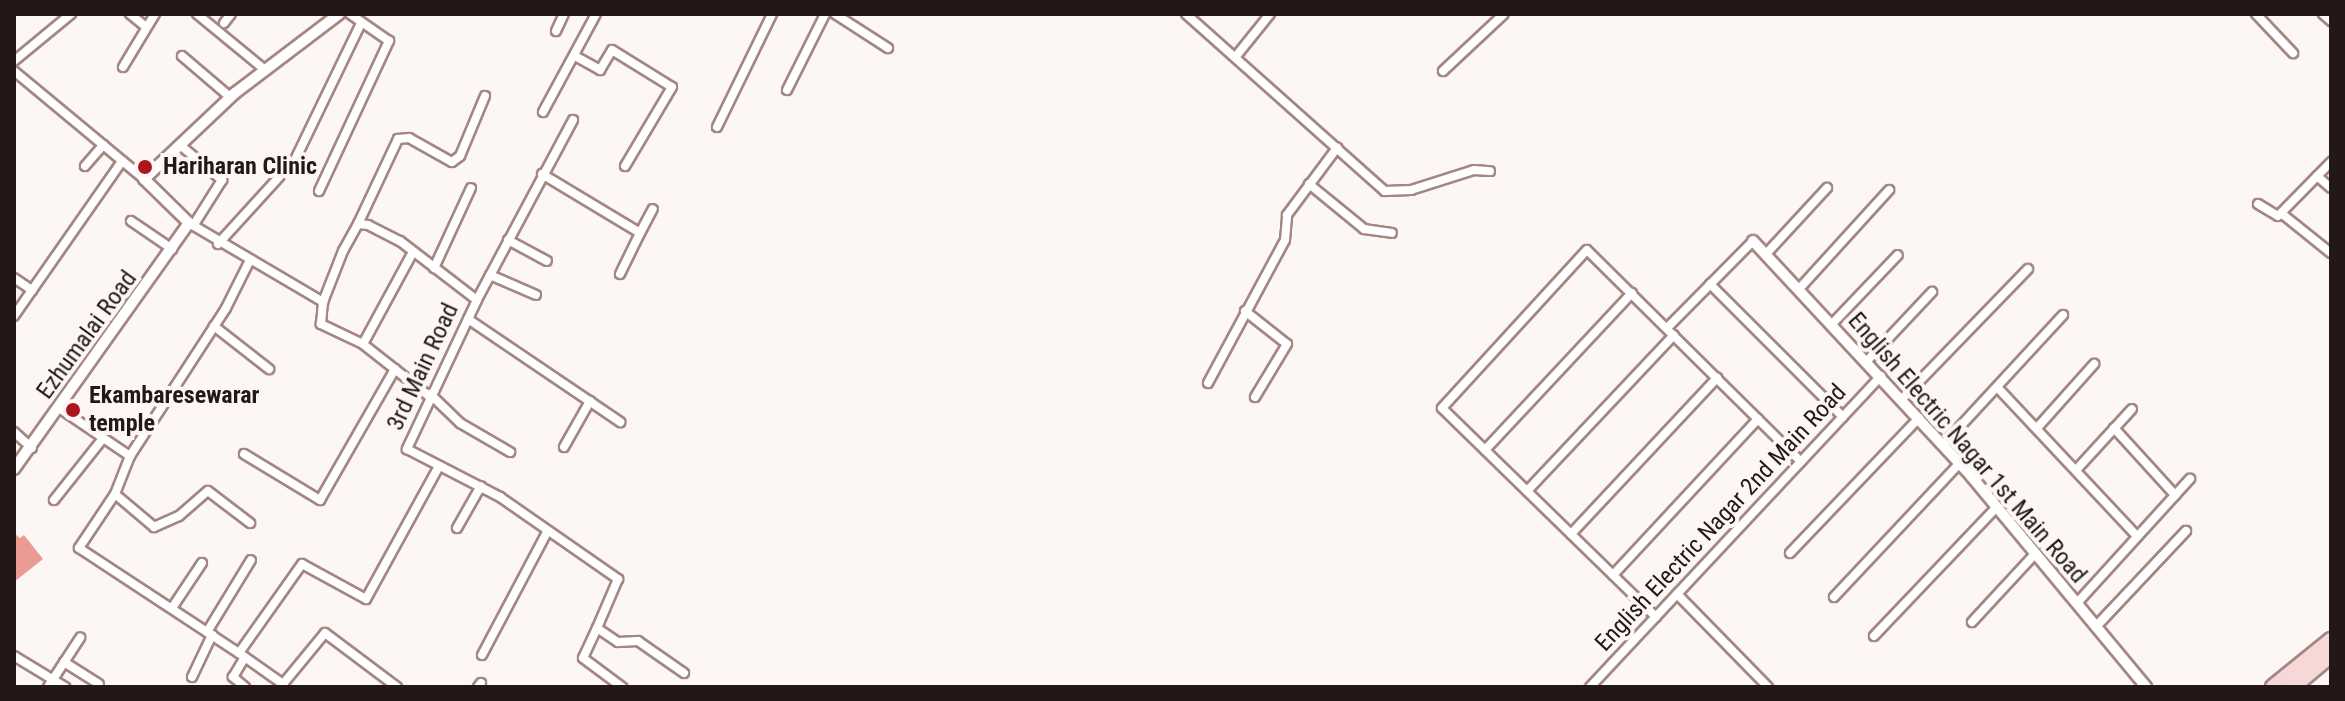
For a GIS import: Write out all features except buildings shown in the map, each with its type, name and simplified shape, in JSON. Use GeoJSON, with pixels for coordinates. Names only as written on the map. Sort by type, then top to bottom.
{"type":"FeatureCollection","features":[{"type":"Feature","properties":{"kind":"main road"},"geometry":{"type":"LineString","coordinates":[[2273,687],[2331,640]]}},
{"type":"Feature","properties":{"kind":"main road"},"geometry":{"type":"LineString","coordinates":[[2293,687],[2331,655]]}},
{"type":"Feature","properties":{"kind":"street"},"geometry":{"type":"LineString","coordinates":[[14,61],[71,14]]}},
{"type":"Feature","properties":{"kind":"street"},"geometry":{"type":"LineString","coordinates":[[131,14],[145,26]]}},
{"type":"Feature","properties":{"kind":"street"},"geometry":{"type":"LineString","coordinates":[[123,67],[155,14]]}},
{"type":"Feature","properties":{"kind":"street"},"geometry":{"type":"LineString","coordinates":[[197,14],[264,69]]}},
{"type":"Feature","properties":{"kind":"street"},"geometry":{"type":"LineString","coordinates":[[224,23],[231,14]]}},
{"type":"Feature","properties":{"kind":"street"},"geometry":{"type":"LineString","coordinates":[[144,179],[230,97],[339,14]]}},
{"type":"Feature","properties":{"kind":"street"},"geometry":{"type":"LineString","coordinates":[[319,191],[388,44],[350,14]]}},
{"type":"Feature","properties":{"kind":"street"},"geometry":{"type":"LineString","coordinates":[[556,31],[564,14]]}},
{"type":"Feature","properties":{"kind":"street"},"geometry":{"type":"LineString","coordinates":[[543,112],[596,14]]}},
{"type":"Feature","properties":{"kind":"street"},"geometry":{"type":"LineString","coordinates":[[717,127],[772,14]]}},
{"type":"Feature","properties":{"kind":"street"},"geometry":{"type":"LineString","coordinates":[[787,90],[825,14]]}},
{"type":"Feature","properties":{"kind":"street"},"geometry":{"type":"LineString","coordinates":[[835,14],[888,48]]}},
{"type":"Feature","properties":{"kind":"street"},"geometry":{"type":"LineString","coordinates":[[1186,14],[1237,55],[1376,185],[1396,193],[1490,171]]}},
{"type":"Feature","properties":{"kind":"street"},"geometry":{"type":"LineString","coordinates":[[1237,55],[1270,14]]}},
{"type":"Feature","properties":{"kind":"street"},"geometry":{"type":"LineString","coordinates":[[1443,71],[1504,14]]}},
{"type":"Feature","properties":{"kind":"street"},"geometry":{"type":"LineString","coordinates":[[2256,14],[2293,53]]}},
{"type":"Feature","properties":{"kind":"street"},"geometry":{"type":"LineString","coordinates":[[2323,14],[2331,21]]}},
{"type":"Feature","properties":{"kind":"street"},"geometry":{"type":"LineString","coordinates":[[292,166],[361,23]]}},
{"type":"Feature","properties":{"kind":"street"},"geometry":{"type":"LineString","coordinates":[[575,56],[600,70],[612,50],[672,87],[625,166]]}},
{"type":"Feature","properties":{"kind":"street"},"geometry":{"type":"LineString","coordinates":[[182,56],[230,97]]}},
{"type":"Feature","properties":{"kind":"street"},"geometry":{"type":"LineString","coordinates":[[14,71],[144,179],[191,224],[218,244],[323,302]]}},
{"type":"Feature","properties":{"kind":"street"},"geometry":{"type":"LineString","coordinates":[[485,96],[460,156],[452,162],[409,138],[398,139],[323,302],[321,324],[363,344],[430,395],[460,423],[510,452]]}},
{"type":"Feature","properties":{"kind":"street","name":"3rd Main Road"},"geometry":{"type":"LineString","coordinates":[[573,120],[477,300],[407,449],[481,486],[620,584],[597,628]]}},
{"type":"Feature","properties":{"kind":"street"},"geometry":{"type":"LineString","coordinates":[[85,166],[103,145]]}},
{"type":"Feature","properties":{"kind":"street"},"geometry":{"type":"LineString","coordinates":[[180,145],[222,180],[191,224]]}},
{"type":"Feature","properties":{"kind":"street"},"geometry":{"type":"LineString","coordinates":[[1208,383],[1285,240],[1284,220],[1337,148]]}},
{"type":"Feature","properties":{"kind":"street"},"geometry":{"type":"LineString","coordinates":[[14,316],[122,161]]}},
{"type":"Feature","properties":{"kind":"street"},"geometry":{"type":"LineString","coordinates":[[2258,204],[2272,217],[2281,213],[2331,162]]}},
{"type":"Feature","properties":{"kind":"street"},"geometry":{"type":"LineString","coordinates":[[542,174],[640,233]]}},
{"type":"Feature","properties":{"kind":"street"},"geometry":{"type":"LineString","coordinates":[[2317,176],[2331,188]]}},
{"type":"Feature","properties":{"kind":"street"},"geometry":{"type":"LineString","coordinates":[[218,244],[279,177]]}},
{"type":"Feature","properties":{"kind":"street"},"geometry":{"type":"LineString","coordinates":[[1309,184],[1364,229],[1392,233]]}},
{"type":"Feature","properties":{"kind":"street"},"geometry":{"type":"LineString","coordinates":[[434,268],[471,188]]}},
{"type":"Feature","properties":{"kind":"street"},"geometry":{"type":"LineString","coordinates":[[1766,254],[1827,188]]}},
{"type":"Feature","properties":{"kind":"street"},"geometry":{"type":"LineString","coordinates":[[1799,289],[1889,190]]}},
{"type":"Feature","properties":{"kind":"street"},"geometry":{"type":"LineString","coordinates":[[620,274],[653,209]]}},
{"type":"Feature","properties":{"kind":"street"},"geometry":{"type":"LineString","coordinates":[[2281,213],[2331,253]]}},
{"type":"Feature","properties":{"kind":"street"},"geometry":{"type":"LineString","coordinates":[[131,221],[172,249]]}},
{"type":"Feature","properties":{"kind":"street","name":"Ezhumalai Road"},"geometry":{"type":"LineString","coordinates":[[14,469],[191,224]]}},
{"type":"Feature","properties":{"kind":"street"},"geometry":{"type":"LineString","coordinates":[[358,224],[380,230],[477,300]]}},
{"type":"Feature","properties":{"kind":"street"},"geometry":{"type":"LineString","coordinates":[[508,240],[547,261]]}},
{"type":"Feature","properties":{"kind":"street"},"geometry":{"type":"LineString","coordinates":[[1527,491],[1671,332],[1710,284],[1753,241]]}},
{"type":"Feature","properties":{"kind":"street","name":"English Electric Nagar 1st Main Road"},"geometry":{"type":"LineString","coordinates":[[1753,241],[1943,445],[2146,687]]}},
{"type":"Feature","properties":{"kind":"street"},"geometry":{"type":"LineString","coordinates":[[1656,617],[1442,408],[1587,250],[1801,462]]}},
{"type":"Feature","properties":{"kind":"street"},"geometry":{"type":"LineString","coordinates":[[363,344],[413,252]]}},
{"type":"Feature","properties":{"kind":"street"},"geometry":{"type":"LineString","coordinates":[[1832,324],[1898,255]]}},
{"type":"Feature","properties":{"kind":"street"},"geometry":{"type":"LineString","coordinates":[[249,262],[214,326],[130,456],[115,494],[79,548],[285,686],[325,633],[393,686]]}},
{"type":"Feature","properties":{"kind":"street"},"geometry":{"type":"LineString","coordinates":[[1902,399],[2028,269]]}},
{"type":"Feature","properties":{"kind":"street"},"geometry":{"type":"LineString","coordinates":[[490,275],[536,295]]}},
{"type":"Feature","properties":{"kind":"street"},"geometry":{"type":"LineString","coordinates":[[14,278],[32,290]]}},
{"type":"Feature","properties":{"kind":"street"},"geometry":{"type":"LineString","coordinates":[[1710,284],[1843,417]]}},
{"type":"Feature","properties":{"kind":"street"},"geometry":{"type":"LineString","coordinates":[[1867,361],[1932,292]]}},
{"type":"Feature","properties":{"kind":"street"},"geometry":{"type":"LineString","coordinates":[[1485,450],[1632,293]]}},
{"type":"Feature","properties":{"kind":"street"},"geometry":{"type":"LineString","coordinates":[[1245,311],[1287,344],[1255,397]]}},
{"type":"Feature","properties":{"kind":"street"},"geometry":{"type":"LineString","coordinates":[[1943,445],[2063,315]]}},
{"type":"Feature","properties":{"kind":"street"},"geometry":{"type":"LineString","coordinates":[[468,319],[620,422]]}},
{"type":"Feature","properties":{"kind":"street"},"geometry":{"type":"LineString","coordinates":[[214,326],[269,369]]}},
{"type":"Feature","properties":{"kind":"street"},"geometry":{"type":"LineString","coordinates":[[2037,428],[2094,364]]}},
{"type":"Feature","properties":{"kind":"street"},"geometry":{"type":"LineString","coordinates":[[244,454],[320,500],[395,369]]}},
{"type":"Feature","properties":{"kind":"street","name":"English Electric Nagar 2nd Main Road"},"geometry":{"type":"LineString","coordinates":[[1590,687],[1881,376]]}},
{"type":"Feature","properties":{"kind":"street"},"geometry":{"type":"LineString","coordinates":[[1571,534],[1717,378]]}},
{"type":"Feature","properties":{"kind":"street"},"geometry":{"type":"LineString","coordinates":[[1997,387],[2137,536]]}},
{"type":"Feature","properties":{"kind":"street"},"geometry":{"type":"LineString","coordinates":[[564,447],[590,401]]}},
{"type":"Feature","properties":{"kind":"street"},"geometry":{"type":"LineString","coordinates":[[59,408],[101,441],[130,456]]}},
{"type":"Feature","properties":{"kind":"street"},"geometry":{"type":"LineString","coordinates":[[2077,469],[2132,409]]}},
{"type":"Feature","properties":{"kind":"street"},"geometry":{"type":"LineString","coordinates":[[1790,553],[1919,418]]}},
{"type":"Feature","properties":{"kind":"street"},"geometry":{"type":"LineString","coordinates":[[1613,575],[1758,419]]}},
{"type":"Feature","properties":{"kind":"street"},"geometry":{"type":"LineString","coordinates":[[2114,428],[2175,495]]}},
{"type":"Feature","properties":{"kind":"street"},"geometry":{"type":"LineString","coordinates":[[14,432],[32,448]]}},
{"type":"Feature","properties":{"kind":"street"},"geometry":{"type":"LineString","coordinates":[[54,500],[101,441]]}},
{"type":"Feature","properties":{"kind":"street"},"geometry":{"type":"LineString","coordinates":[[1834,597],[1959,464]]}},
{"type":"Feature","properties":{"kind":"street"},"geometry":{"type":"LineString","coordinates":[[245,687],[234,684],[233,677],[242,655],[302,564],[366,599],[439,466]]}},
{"type":"Feature","properties":{"kind":"street"},"geometry":{"type":"LineString","coordinates":[[2077,603],[2190,479]]}},
{"type":"Feature","properties":{"kind":"street"},"geometry":{"type":"LineString","coordinates":[[457,528],[481,486]]}},
{"type":"Feature","properties":{"kind":"street"},"geometry":{"type":"LineString","coordinates":[[115,494],[154,527],[179,516],[208,491],[250,523]]}},
{"type":"Feature","properties":{"kind":"street"},"geometry":{"type":"LineString","coordinates":[[1874,636],[1997,507]]}},
{"type":"Feature","properties":{"kind":"street"},"geometry":{"type":"LineString","coordinates":[[2186,531],[2137,583],[2096,627],[2136,584],[2186,531]]}},
{"type":"Feature","properties":{"kind":"street"},"geometry":{"type":"LineString","coordinates":[[482,655],[547,532]]}},
{"type":"Feature","properties":{"kind":"street"},"geometry":{"type":"LineString","coordinates":[[1972,622],[2036,553]]}},
{"type":"Feature","properties":{"kind":"street"},"geometry":{"type":"LineString","coordinates":[[192,677],[210,633],[251,560]]}},
{"type":"Feature","properties":{"kind":"street"},"geometry":{"type":"LineString","coordinates":[[172,608],[202,563]]}},
{"type":"Feature","properties":{"kind":"street"},"geometry":{"type":"LineString","coordinates":[[1677,594],[1768,687]]}},
{"type":"Feature","properties":{"kind":"street"},"geometry":{"type":"LineString","coordinates":[[620,686],[583,658],[597,628],[618,642],[638,641],[684,673]]}},
{"type":"Feature","properties":{"kind":"street"},"geometry":{"type":"LineString","coordinates":[[50,683],[80,638]]}},
{"type":"Feature","properties":{"kind":"street"},"geometry":{"type":"LineString","coordinates":[[14,656],[50,683],[65,687]]}},
{"type":"Feature","properties":{"kind":"street"},"geometry":{"type":"LineString","coordinates":[[64,662],[99,684]]}},
{"type":"Feature","properties":{"kind":"shaded area"},"geometry":{"type":"Polygon","coordinates":[[[14,533],[20,538],[24,535],[43,559],[14,582],[14,533]]]}},
{"type":"Feature","properties":{"kind":"place","name":"Hariharan Clinic"},"geometry":{"type":"Point","coordinates":[145,167]}},
{"type":"Feature","properties":{"kind":"place","name":"Ekambaresewarar temple"},"geometry":{"type":"Point","coordinates":[73,410]}}]}
